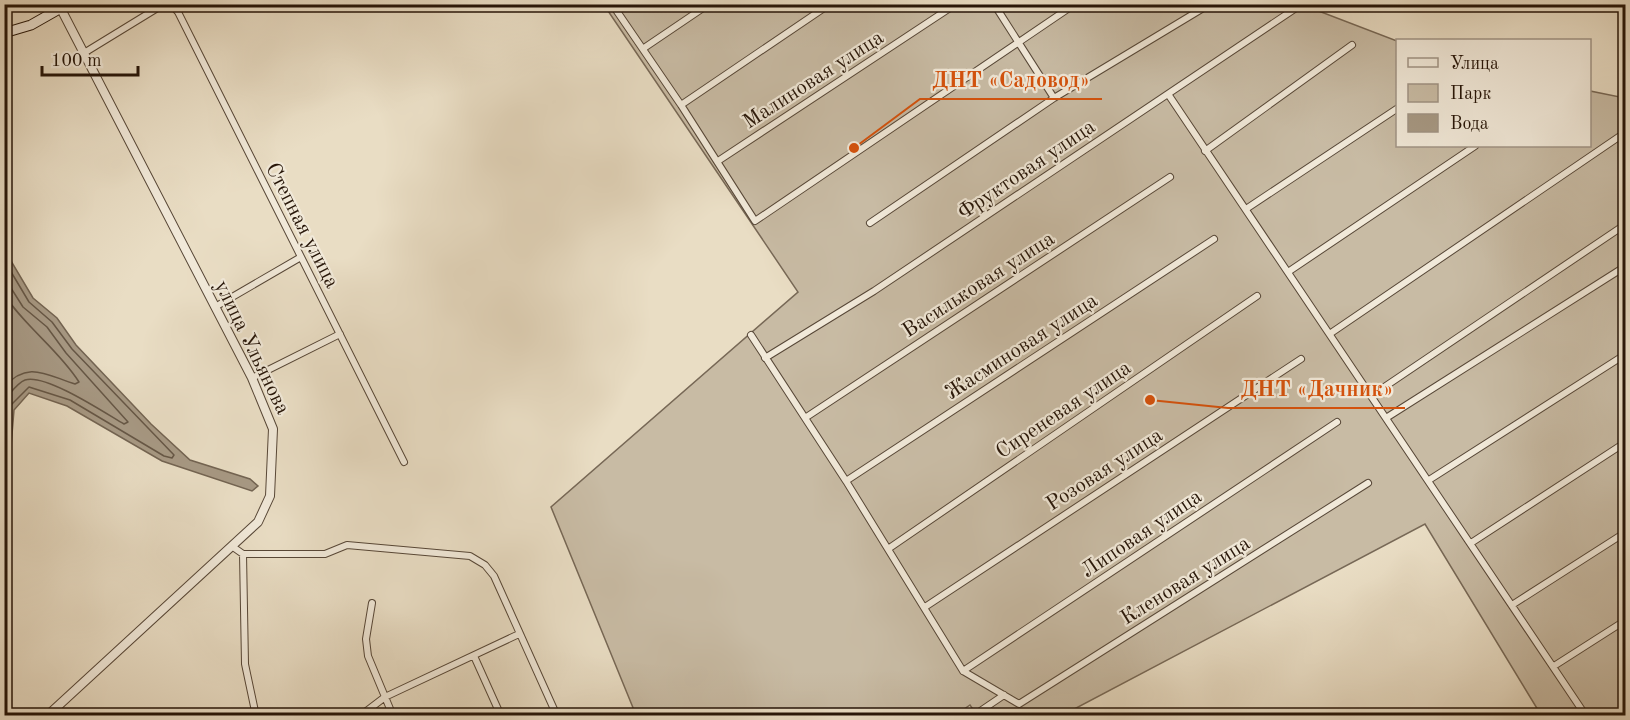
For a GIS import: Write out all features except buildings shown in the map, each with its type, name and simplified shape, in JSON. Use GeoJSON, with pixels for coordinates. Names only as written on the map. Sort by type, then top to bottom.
{"type":"FeatureCollection","features":[{"type":"Feature","properties":{"kind":"main road"},"geometry":{"type":"LineString","coordinates":[[4,33],[31,26],[63,6]]}},
{"type":"Feature","properties":{"kind":"street"},"geometry":{"type":"LineString","coordinates":[[84,53],[164,4]]}},
{"type":"Feature","properties":{"kind":"street","name":"Степная улица"},"geometry":{"type":"LineString","coordinates":[[171,4],[178,12],[404,462]]}},
{"type":"Feature","properties":{"kind":"street"},"geometry":{"type":"LineString","coordinates":[[612,4],[644,48],[755,221],[1020,43],[1074,4]]}},
{"type":"Feature","properties":{"kind":"street"},"geometry":{"type":"LineString","coordinates":[[644,48],[709,4]]}},
{"type":"Feature","properties":{"kind":"street"},"geometry":{"type":"LineString","coordinates":[[681,105],[830,4]]}},
{"type":"Feature","properties":{"kind":"street","name":"Малиновая улица"},"geometry":{"type":"LineString","coordinates":[[718,161],[956,4]]}},
{"type":"Feature","properties":{"kind":"street"},"geometry":{"type":"LineString","coordinates":[[994,4],[1054,98]]}},
{"type":"Feature","properties":{"kind":"street"},"geometry":{"type":"LineString","coordinates":[[870,223],[1054,98],[1210,4]]}},
{"type":"Feature","properties":{"kind":"street","name":"Фруктовая улица"},"geometry":{"type":"LineString","coordinates":[[765,358],[874,291],[1302,4]]}},
{"type":"Feature","properties":{"kind":"street","name":"улица Ульянова"},"geometry":{"type":"LineString","coordinates":[[47,716],[258,522],[270,496],[273,429],[252,378],[84,53],[63,6]]}},
{"type":"Feature","properties":{"kind":"street"},"geometry":{"type":"LineString","coordinates":[[1205,151],[1352,45]]}},
{"type":"Feature","properties":{"kind":"street"},"geometry":{"type":"LineString","coordinates":[[1168,94],[1586,716]]}},
{"type":"Feature","properties":{"kind":"street"},"geometry":{"type":"LineString","coordinates":[[1246,209],[1396,109]]}},
{"type":"Feature","properties":{"kind":"street"},"geometry":{"type":"LineString","coordinates":[[1330,333],[1626,132]]}},
{"type":"Feature","properties":{"kind":"street"},"geometry":{"type":"LineString","coordinates":[[1288,272],[1474,147]]}},
{"type":"Feature","properties":{"kind":"street","name":"Васильковая улица"},"geometry":{"type":"LineString","coordinates":[[805,418],[1170,177]]}},
{"type":"Feature","properties":{"kind":"street"},"geometry":{"type":"LineString","coordinates":[[1371,396],[1626,224]]}},
{"type":"Feature","properties":{"kind":"street","name":"Жасминовая улица"},"geometry":{"type":"LineString","coordinates":[[846,481],[1214,239]]}},
{"type":"Feature","properties":{"kind":"street"},"geometry":{"type":"LineString","coordinates":[[215,307],[301,257]]}},
{"type":"Feature","properties":{"kind":"street"},"geometry":{"type":"LineString","coordinates":[[1386,418],[1626,266]]}},
{"type":"Feature","properties":{"kind":"street","name":"Сиреневая улица"},"geometry":{"type":"LineString","coordinates":[[888,549],[1257,296]]}},
{"type":"Feature","properties":{"kind":"street"},"geometry":{"type":"LineString","coordinates":[[252,378],[340,334]]}},
{"type":"Feature","properties":{"kind":"street"},"geometry":{"type":"LineString","coordinates":[[751,335],[846,481],[963,671],[1004,695],[973,716]]}},
{"type":"Feature","properties":{"kind":"street"},"geometry":{"type":"LineString","coordinates":[[1429,480],[1626,354]]}},
{"type":"Feature","properties":{"kind":"street","name":"Розовая улица"},"geometry":{"type":"LineString","coordinates":[[925,607],[1301,359]]}},
{"type":"Feature","properties":{"kind":"street","name":"Липовая улица"},"geometry":{"type":"LineString","coordinates":[[963,671],[1337,422]]}},
{"type":"Feature","properties":{"kind":"street"},"geometry":{"type":"LineString","coordinates":[[1471,543],[1626,442]]}},
{"type":"Feature","properties":{"kind":"street","name":"Кленовая улица"},"geometry":{"type":"LineString","coordinates":[[1004,695],[1020,705],[1368,483]]}},
{"type":"Feature","properties":{"kind":"street"},"geometry":{"type":"LineString","coordinates":[[1512,605],[1626,532]]}},
{"type":"Feature","properties":{"kind":"street"},"geometry":{"type":"LineString","coordinates":[[233,547],[243,554],[325,554],[347,545],[470,556],[485,565],[494,576],[557,716]]}},
{"type":"Feature","properties":{"kind":"street"},"geometry":{"type":"LineString","coordinates":[[243,554],[245,664],[256,716]]}},
{"type":"Feature","properties":{"kind":"street"},"geometry":{"type":"LineString","coordinates":[[372,603],[366,639],[368,656],[393,716]]}},
{"type":"Feature","properties":{"kind":"street"},"geometry":{"type":"LineString","coordinates":[[1554,666],[1626,620]]}},
{"type":"Feature","properties":{"kind":"street"},"geometry":{"type":"LineString","coordinates":[[360,716],[385,697],[519,634]]}},
{"type":"Feature","properties":{"kind":"street"},"geometry":{"type":"LineString","coordinates":[[474,656],[501,716]]}},
{"type":"Feature","properties":{"kind":"street"},"geometry":{"type":"LineString","coordinates":[[1615,716],[1626,709]]}},
{"type":"Feature","properties":{"kind":"green space"},"geometry":{"type":"Polygon","coordinates":[[[604,5],[1303,5],[1396,41],[1396,147],[1591,147],[1591,91],[1625,98],[1625,715],[1541,715],[1425,524],[1063,715],[977,715],[970,705],[954,716],[636,715],[551,507],[798,292],[604,5]]]}},
{"type":"Feature","properties":{"kind":"water"},"geometry":{"type":"Polygon","coordinates":[[[5,235],[11,261],[33,298],[57,318],[76,345],[151,424],[190,460],[250,479],[258,486],[252,491],[162,461],[67,406],[29,393],[14,410],[5,519],[5,235]]]}},
{"type":"Feature","properties":{"kind":"place","name":"ДНТ «Садовод»"},"geometry":{"type":"Point","coordinates":[854,148]}},
{"type":"Feature","properties":{"kind":"place","name":"ДНТ «Дачник»"},"geometry":{"type":"Point","coordinates":[1150,400]}}]}
